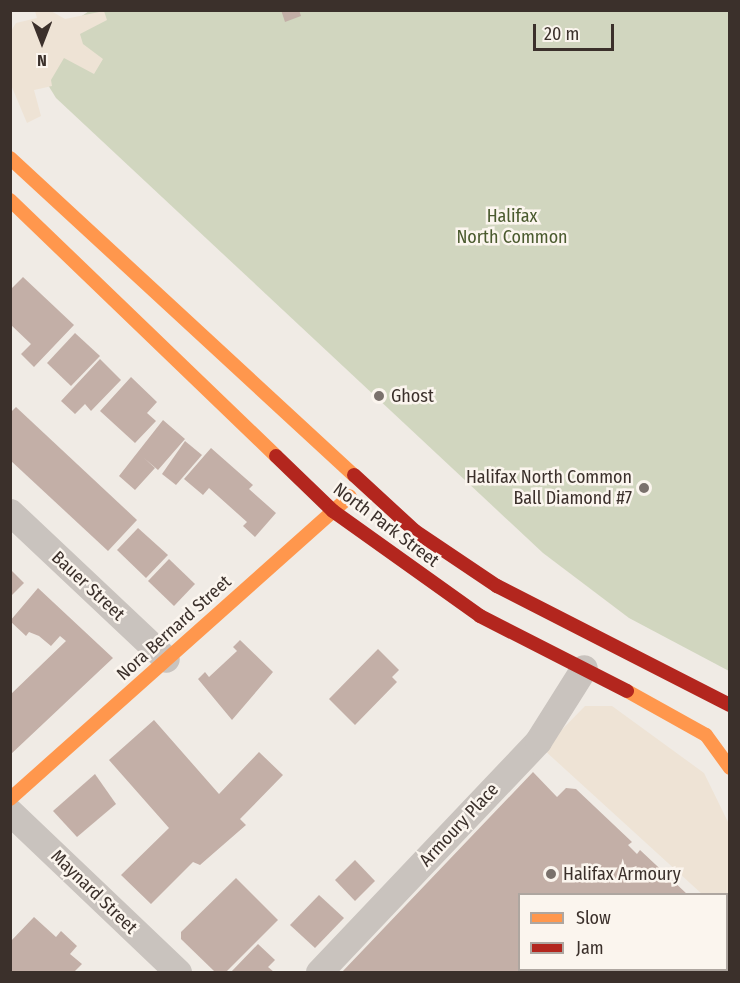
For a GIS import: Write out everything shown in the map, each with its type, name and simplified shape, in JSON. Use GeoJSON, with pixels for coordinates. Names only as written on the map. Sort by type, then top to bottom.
{"type":"FeatureCollection","features":[{"type":"Feature","properties":{"kind":"main road","name":"North Park Street"},"geometry":{"type":"LineString","coordinates":[[10,158],[362,485],[415,531],[497,586],[729,705]]}},
{"type":"Feature","properties":{"kind":"main road","name":"North Park Street"},"geometry":{"type":"LineString","coordinates":[[10,200],[333,511],[480,616],[687,722],[706,735],[729,768]]}},
{"type":"Feature","properties":{"kind":"main road","name":"Nora Bernard Street"},"geometry":{"type":"LineString","coordinates":[[10,799],[362,485]]}},
{"type":"Feature","properties":{"kind":"street","name":"Bauer Street"},"geometry":{"type":"LineString","coordinates":[[10,512],[166,659]]}},
{"type":"Feature","properties":{"kind":"street","name":"Armoury Place"},"geometry":{"type":"LineString","coordinates":[[319,972],[538,741],[585,668]]}},
{"type":"Feature","properties":{"kind":"street","name":"Maynard Street"},"geometry":{"type":"LineString","coordinates":[[10,812],[178,972]]}},
{"type":"Feature","properties":{"kind":"green space","name":"Halifax North Common"},"geometry":{"type":"Polygon","coordinates":[[[89,11],[729,11],[729,671],[629,618],[543,553],[56,98],[48,85],[69,25],[89,11]]]}},
{"type":"Feature","properties":{"kind":"shaded area"},"geometry":{"type":"Polygon","coordinates":[[[35,11],[51,11],[65,19],[104,11],[107,20],[80,34],[83,44],[103,59],[94,74],[64,58],[51,80],[52,86],[34,90],[41,116],[27,123],[11,85],[11,31],[16,23],[37,18],[35,11]]]}},
{"type":"Feature","properties":{"kind":"shaded area"},"geometry":{"type":"Polygon","coordinates":[[[585,706],[612,706],[704,773],[729,824],[729,919],[728,893],[701,893],[543,749],[585,706]]]}},
{"type":"Feature","properties":{"kind":"building"},"geometry":{"type":"Polygon","coordinates":[[[281,10],[299,10],[301,16],[285,22],[281,10]]]}},
{"type":"Feature","properties":{"kind":"building"},"geometry":{"type":"Polygon","coordinates":[[[23,277],[74,325],[34,367],[21,354],[31,344],[10,324],[10,290],[23,277]]]}},
{"type":"Feature","properties":{"kind":"building"},"geometry":{"type":"Polygon","coordinates":[[[75,333],[100,356],[71,386],[47,363],[75,333]]]}},
{"type":"Feature","properties":{"kind":"building"},"geometry":{"type":"Polygon","coordinates":[[[100,359],[121,380],[91,411],[85,404],[75,414],[61,401],[100,359]]]}},
{"type":"Feature","properties":{"kind":"building"},"geometry":{"type":"Polygon","coordinates":[[[131,377],[157,402],[147,413],[156,421],[135,443],[100,411],[131,377]]]}},
{"type":"Feature","properties":{"kind":"building"},"geometry":{"type":"Polygon","coordinates":[[[16,407],[137,520],[108,551],[10,460],[10,413],[16,407]]]}},
{"type":"Feature","properties":{"kind":"building"},"geometry":{"type":"Polygon","coordinates":[[[163,420],[185,439],[158,470],[144,458],[155,468],[135,490],[119,476],[163,420]]]}},
{"type":"Feature","properties":{"kind":"building"},"geometry":{"type":"Polygon","coordinates":[[[185,441],[202,455],[176,485],[162,474],[185,441]]]}},
{"type":"Feature","properties":{"kind":"building"},"geometry":{"type":"Polygon","coordinates":[[[211,448],[253,485],[249,489],[276,513],[255,537],[243,526],[247,522],[209,488],[203,495],[184,479],[211,448]]]}},
{"type":"Feature","properties":{"kind":"building"},"geometry":{"type":"Polygon","coordinates":[[[138,528],[168,555],[146,578],[117,550],[138,528]]]}},
{"type":"Feature","properties":{"kind":"building"},"geometry":{"type":"Polygon","coordinates":[[[169,559],[195,584],[174,606],[148,581],[169,559]]]}},
{"type":"Feature","properties":{"kind":"building"},"geometry":{"type":"Polygon","coordinates":[[[10,569],[24,583],[10,597],[10,569]]]}},
{"type":"Feature","properties":{"kind":"building"},"geometry":{"type":"Polygon","coordinates":[[[38,588],[113,658],[10,755],[10,695],[66,641],[60,636],[51,646],[39,636],[29,632],[26,636],[10,621],[38,588]]]}},
{"type":"Feature","properties":{"kind":"building"},"geometry":{"type":"Polygon","coordinates":[[[240,640],[273,672],[232,720],[198,679],[205,672],[209,677],[237,651],[233,647],[240,640]]]}},
{"type":"Feature","properties":{"kind":"building"},"geometry":{"type":"Polygon","coordinates":[[[378,649],[399,670],[392,677],[397,682],[355,725],[329,699],[378,649]]]}},
{"type":"Feature","properties":{"kind":"building"},"geometry":{"type":"Polygon","coordinates":[[[154,720],[219,794],[259,752],[283,775],[240,819],[246,825],[200,865],[193,862],[151,904],[121,875],[169,828],[109,760],[154,720]]]}},
{"type":"Feature","properties":{"kind":"building","name":"Halifax Armoury"},"geometry":{"type":"Polygon","coordinates":[[[533,772],[557,797],[566,788],[576,789],[632,842],[628,845],[637,854],[640,850],[686,893],[518,893],[518,971],[618,971],[616,972],[342,972],[533,772]]]}},
{"type":"Feature","properties":{"kind":"building"},"geometry":{"type":"Polygon","coordinates":[[[95,774],[116,804],[77,837],[53,811],[95,774]]]}},
{"type":"Feature","properties":{"kind":"building"},"geometry":{"type":"Polygon","coordinates":[[[355,860],[375,881],[355,901],[335,880],[355,860]]]}},
{"type":"Feature","properties":{"kind":"building"},"geometry":{"type":"Polygon","coordinates":[[[236,878],[278,920],[226,972],[215,972],[181,939],[181,932],[236,878]]]}},
{"type":"Feature","properties":{"kind":"building"},"geometry":{"type":"Polygon","coordinates":[[[319,895],[344,918],[315,948],[290,925],[319,895]]]}},
{"type":"Feature","properties":{"kind":"building"},"geometry":{"type":"Polygon","coordinates":[[[34,917],[56,937],[61,931],[77,946],[70,954],[82,964],[74,972],[10,972],[10,942],[34,917]]]}},
{"type":"Feature","properties":{"kind":"building"},"geometry":{"type":"Polygon","coordinates":[[[258,944],[275,960],[268,967],[274,972],[231,972],[258,944]]]}},
{"type":"Feature","properties":{"kind":"traffic: slow"},"geometry":{"type":"LineString","coordinates":[[10,158],[354,475]]}},
{"type":"Feature","properties":{"kind":"traffic: slow"},"geometry":{"type":"LineString","coordinates":[[10,200],[276,456]]}},
{"type":"Feature","properties":{"kind":"traffic: slow"},"geometry":{"type":"LineString","coordinates":[[10,799],[350,496]]}},
{"type":"Feature","properties":{"kind":"traffic: slow"},"geometry":{"type":"LineString","coordinates":[[627,691],[706,735],[730,768]]}},
{"type":"Feature","properties":{"kind":"traffic: jam"},"geometry":{"type":"LineString","coordinates":[[276,456],[333,511],[480,616],[627,691]]}},
{"type":"Feature","properties":{"kind":"traffic: jam"},"geometry":{"type":"LineString","coordinates":[[354,475],[415,531],[497,586],[730,705]]}},
{"type":"Feature","properties":{"kind":"place","name":"Ghost"},"geometry":{"type":"Point","coordinates":[379,396]}},
{"type":"Feature","properties":{"kind":"place","name":"Halifax North Common Ball Diamond #7"},"geometry":{"type":"Point","coordinates":[644,488]}},
{"type":"Feature","properties":{"kind":"place","name":"Halifax Armoury"},"geometry":{"type":"Point","coordinates":[551,874]}}]}
